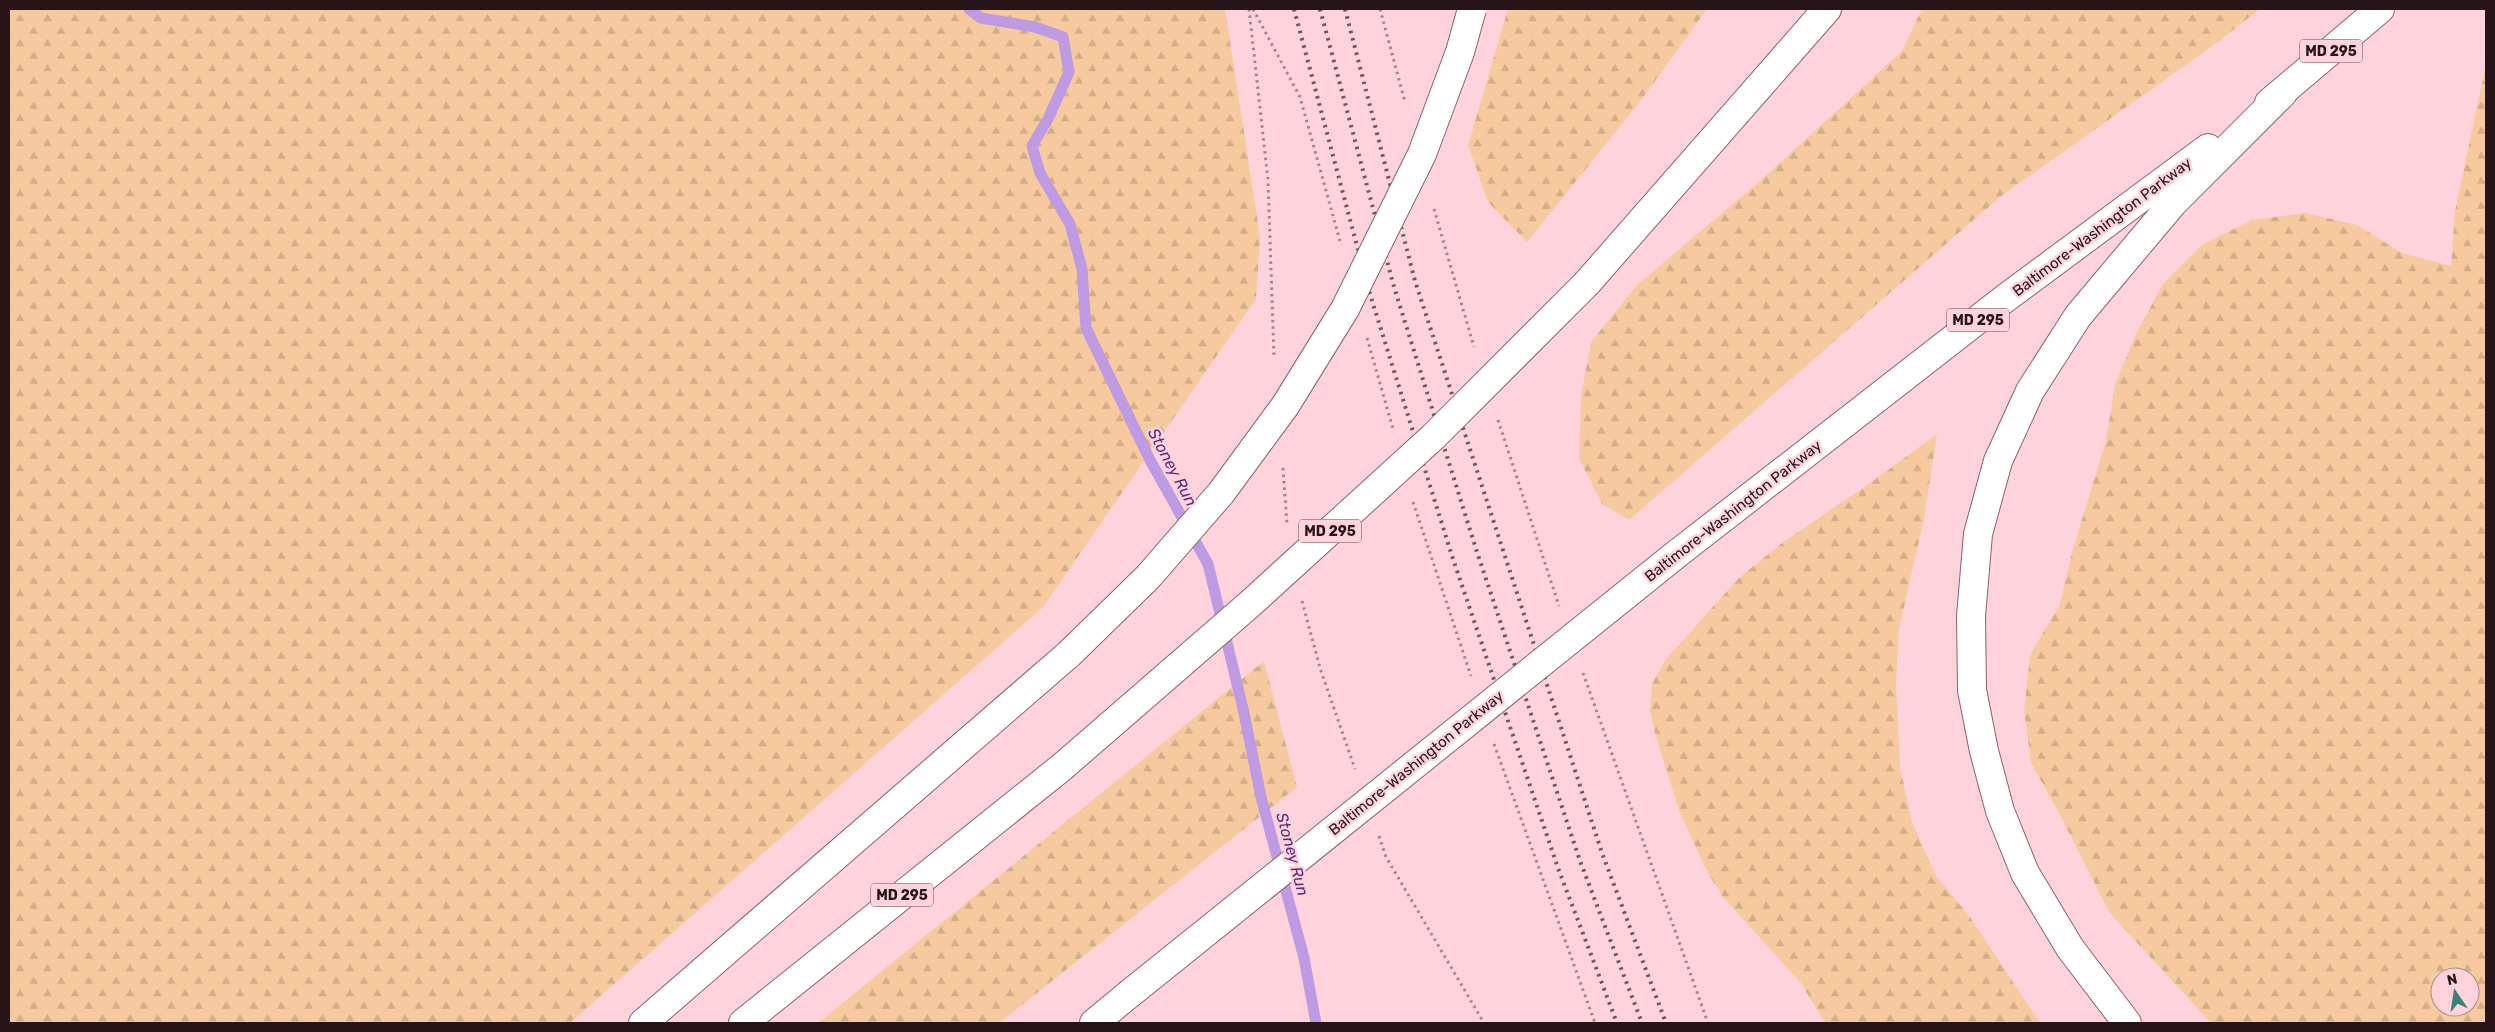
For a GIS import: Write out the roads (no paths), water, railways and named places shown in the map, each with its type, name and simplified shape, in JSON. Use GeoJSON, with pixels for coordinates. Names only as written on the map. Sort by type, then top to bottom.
{"type":"FeatureCollection","features":[{"type":"Feature","properties":{"kind":"highway"},"geometry":{"type":"LineString","coordinates":[[643,1023],[1069,654],[1148,577],[1221,493],[1285,406],[1345,308],[1422,154],[1460,52],[1472,9]]}},
{"type":"Feature","properties":{"kind":"highway","name":"MD 295"},"geometry":{"type":"LineString","coordinates":[[743,1023],[1062,767],[1251,603],[1432,437],[1587,283],[1827,9]]}},
{"type":"Feature","properties":{"kind":"highway","name":"Baltimore-Washington Parkway"},"geometry":{"type":"LineString","coordinates":[[1094,1023],[1678,553],[2003,300],[2283,93],[2380,9]]}},
{"type":"Feature","properties":{"kind":"highway"},"geometry":{"type":"LineString","coordinates":[[2126,1023],[2070,948],[2035,890],[2025,873],[2000,811],[1984,751],[1972,690],[1971,616],[1978,534],[1998,461],[2030,391],[2078,316],[2173,203],[2283,93]]}},
{"type":"Feature","properties":{"kind":"waterway","name":"Stoney Run"},"geometry":{"type":"LineString","coordinates":[[969,9],[981,18],[1035,27],[1063,37],[1069,72],[1048,119],[1032,146],[1040,173],[1070,224],[1082,269],[1086,328],[1150,460],[1208,564],[1244,713],[1261,797],[1304,958],[1316,1023]]}},
{"type":"Feature","properties":{"kind":"railway"},"geometry":{"type":"LineString","coordinates":[[1294,9],[1369,291],[1452,556],[1558,868],[1617,1023]]}},
{"type":"Feature","properties":{"kind":"railway"},"geometry":{"type":"LineString","coordinates":[[1320,9],[1394,287],[1476,549],[1580,861],[1642,1023]]}},
{"type":"Feature","properties":{"kind":"railway"},"geometry":{"type":"LineString","coordinates":[[1345,9],[1415,281],[1602,853],[1666,1023]]}}]}
